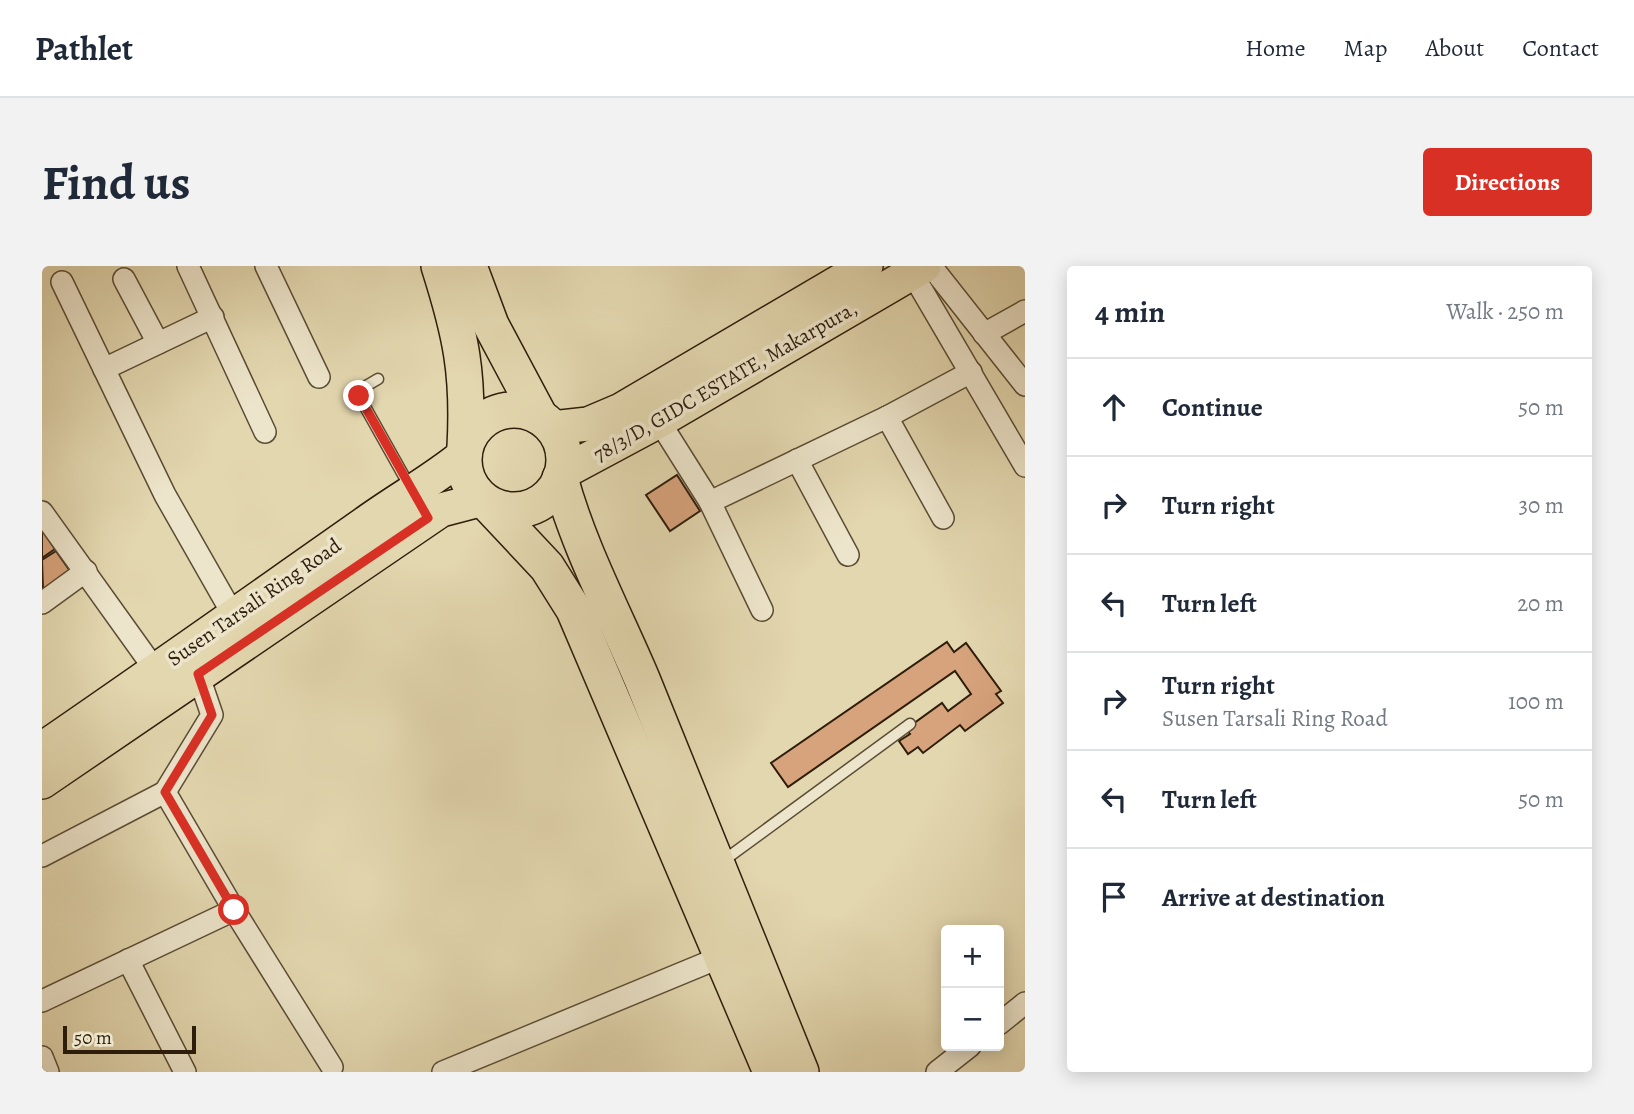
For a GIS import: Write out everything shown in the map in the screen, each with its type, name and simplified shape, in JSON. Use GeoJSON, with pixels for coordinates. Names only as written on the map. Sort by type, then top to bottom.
{"type":"FeatureCollection","features":[{"type":"Feature","properties":{"kind":"highway"},"geometry":{"type":"LineString","coordinates":[[439,266],[476,329],[546,422],[564,457],[561,476],[569,513],[612,608],[719,864],[800,1072]]}},
{"type":"Feature","properties":{"kind":"highway"},"geometry":{"type":"LineString","coordinates":[[469,266],[476,329],[468,395],[465,451],[467,479],[547,567],[574,610],[771,1072]]}},
{"type":"Feature","properties":{"kind":"highway"},"geometry":{"type":"LineString","coordinates":[[465,451],[471,433],[495,413],[518,410],[546,422]]}},
{"type":"Feature","properties":{"kind":"highway"},"geometry":{"type":"LineString","coordinates":[[485,501],[502,509],[532,506],[545,499],[561,476]]}},
{"type":"Feature","properties":{"kind":"main road","name":"78/3/D, GIDC ESTATE, Makarpura,"},"geometry":{"type":"LineString","coordinates":[[546,422],[588,424],[621,410],[866,266]]}},
{"type":"Feature","properties":{"kind":"main road","name":"78/3/D, GIDC ESTATE, Makarpura,"},"geometry":{"type":"LineString","coordinates":[[561,476],[922,268]]}},
{"type":"Feature","properties":{"kind":"main road","name":"Susen Tarsali Ring Road"},"geometry":{"type":"LineString","coordinates":[[42,782],[198,674],[421,505],[465,451]]}},
{"type":"Feature","properties":{"kind":"main road","name":"Susen Tarsali Ring Road"},"geometry":{"type":"LineString","coordinates":[[42,749],[235,618],[366,523],[421,505],[449,506],[485,501]]}},
{"type":"Feature","properties":{"kind":"street"},"geometry":{"type":"LineString","coordinates":[[188,266],[265,432]]}},
{"type":"Feature","properties":{"kind":"street"},"geometry":{"type":"LineString","coordinates":[[266,266],[319,377]]}},
{"type":"Feature","properties":{"kind":"street"},"geometry":{"type":"LineString","coordinates":[[922,268],[984,334],[1025,385]]}},
{"type":"Feature","properties":{"kind":"street"},"geometry":{"type":"LineString","coordinates":[[922,268],[971,372],[1025,466]]}},
{"type":"Feature","properties":{"kind":"street"},"geometry":{"type":"LineString","coordinates":[[124,279],[158,344]]}},
{"type":"Feature","properties":{"kind":"street"},"geometry":{"type":"LineString","coordinates":[[62,282],[165,495],[235,618]]}},
{"type":"Feature","properties":{"kind":"street"},"geometry":{"type":"LineString","coordinates":[[984,334],[1025,312]]}},
{"type":"Feature","properties":{"kind":"street"},"geometry":{"type":"LineString","coordinates":[[104,369],[213,317]]}},
{"type":"Feature","properties":{"kind":"street"},"geometry":{"type":"LineString","coordinates":[[710,502],[887,417],[971,372]]}},
{"type":"Feature","properties":{"kind":"street"},"geometry":{"type":"LineString","coordinates":[[887,417],[943,518]]}},
{"type":"Feature","properties":{"kind":"street"},"geometry":{"type":"LineString","coordinates":[[659,421],[710,502],[762,610]]}},
{"type":"Feature","properties":{"kind":"street"},"geometry":{"type":"LineString","coordinates":[[797,460],[848,555]]}},
{"type":"Feature","properties":{"kind":"street"},"geometry":{"type":"LineString","coordinates":[[42,512],[156,671]]}},
{"type":"Feature","properties":{"kind":"street"},"geometry":{"type":"LineString","coordinates":[[42,603],[86,572]]}},
{"type":"Feature","properties":{"kind":"street"},"geometry":{"type":"LineString","coordinates":[[42,856],[165,792],[212,715],[198,674]]}},
{"type":"Feature","properties":{"kind":"street"},"geometry":{"type":"LineString","coordinates":[[165,792],[332,1068]]}},
{"type":"Feature","properties":{"kind":"street"},"geometry":{"type":"LineString","coordinates":[[42,1001],[234,910]]}},
{"type":"Feature","properties":{"kind":"street"},"geometry":{"type":"LineString","coordinates":[[443,1072],[722,957]]}},
{"type":"Feature","properties":{"kind":"street"},"geometry":{"type":"LineString","coordinates":[[128,960],[185,1072]]}},
{"type":"Feature","properties":{"kind":"street"},"geometry":{"type":"LineString","coordinates":[[1004,1020],[1025,1003]]}},
{"type":"Feature","properties":{"kind":"street"},"geometry":{"type":"LineString","coordinates":[[937,1072],[964,1051]]}},
{"type":"Feature","properties":{"kind":"street"},"geometry":{"type":"LineString","coordinates":[[42,1057],[48,1072]]}},
{"type":"Feature","properties":{"kind":"lane"},"geometry":{"type":"LineString","coordinates":[[378,379],[366,386],[359,396],[421,505]]}},
{"type":"Feature","properties":{"kind":"lane"},"geometry":{"type":"LineString","coordinates":[[719,864],[910,724]]}},
{"type":"Feature","properties":{"kind":"building"},"geometry":{"type":"Polygon","coordinates":[[[677,475],[700,511],[670,531],[646,495],[677,475]]]}},
{"type":"Feature","properties":{"kind":"building"},"geometry":{"type":"Polygon","coordinates":[[[42,530],[55,549],[42,558],[42,530]]]}},
{"type":"Feature","properties":{"kind":"building"},"geometry":{"type":"Polygon","coordinates":[[[56,551],[70,571],[43,589],[42,560],[56,551]]]}},
{"type":"Feature","properties":{"kind":"building"},"geometry":{"type":"Polygon","coordinates":[[[947,642],[954,652],[966,643],[1001,691],[996,694],[1003,703],[965,731],[960,725],[923,753],[918,747],[908,754],[899,741],[910,734],[906,729],[942,703],[948,711],[971,694],[955,671],[788,787],[771,763],[947,642]]]}},
{"type":"Feature","properties":{"kind":"route"},"geometry":{"type":"LineString","coordinates":[[234,910],[165,792],[212,715],[198,674],[428,518],[359,396]]}}]}
